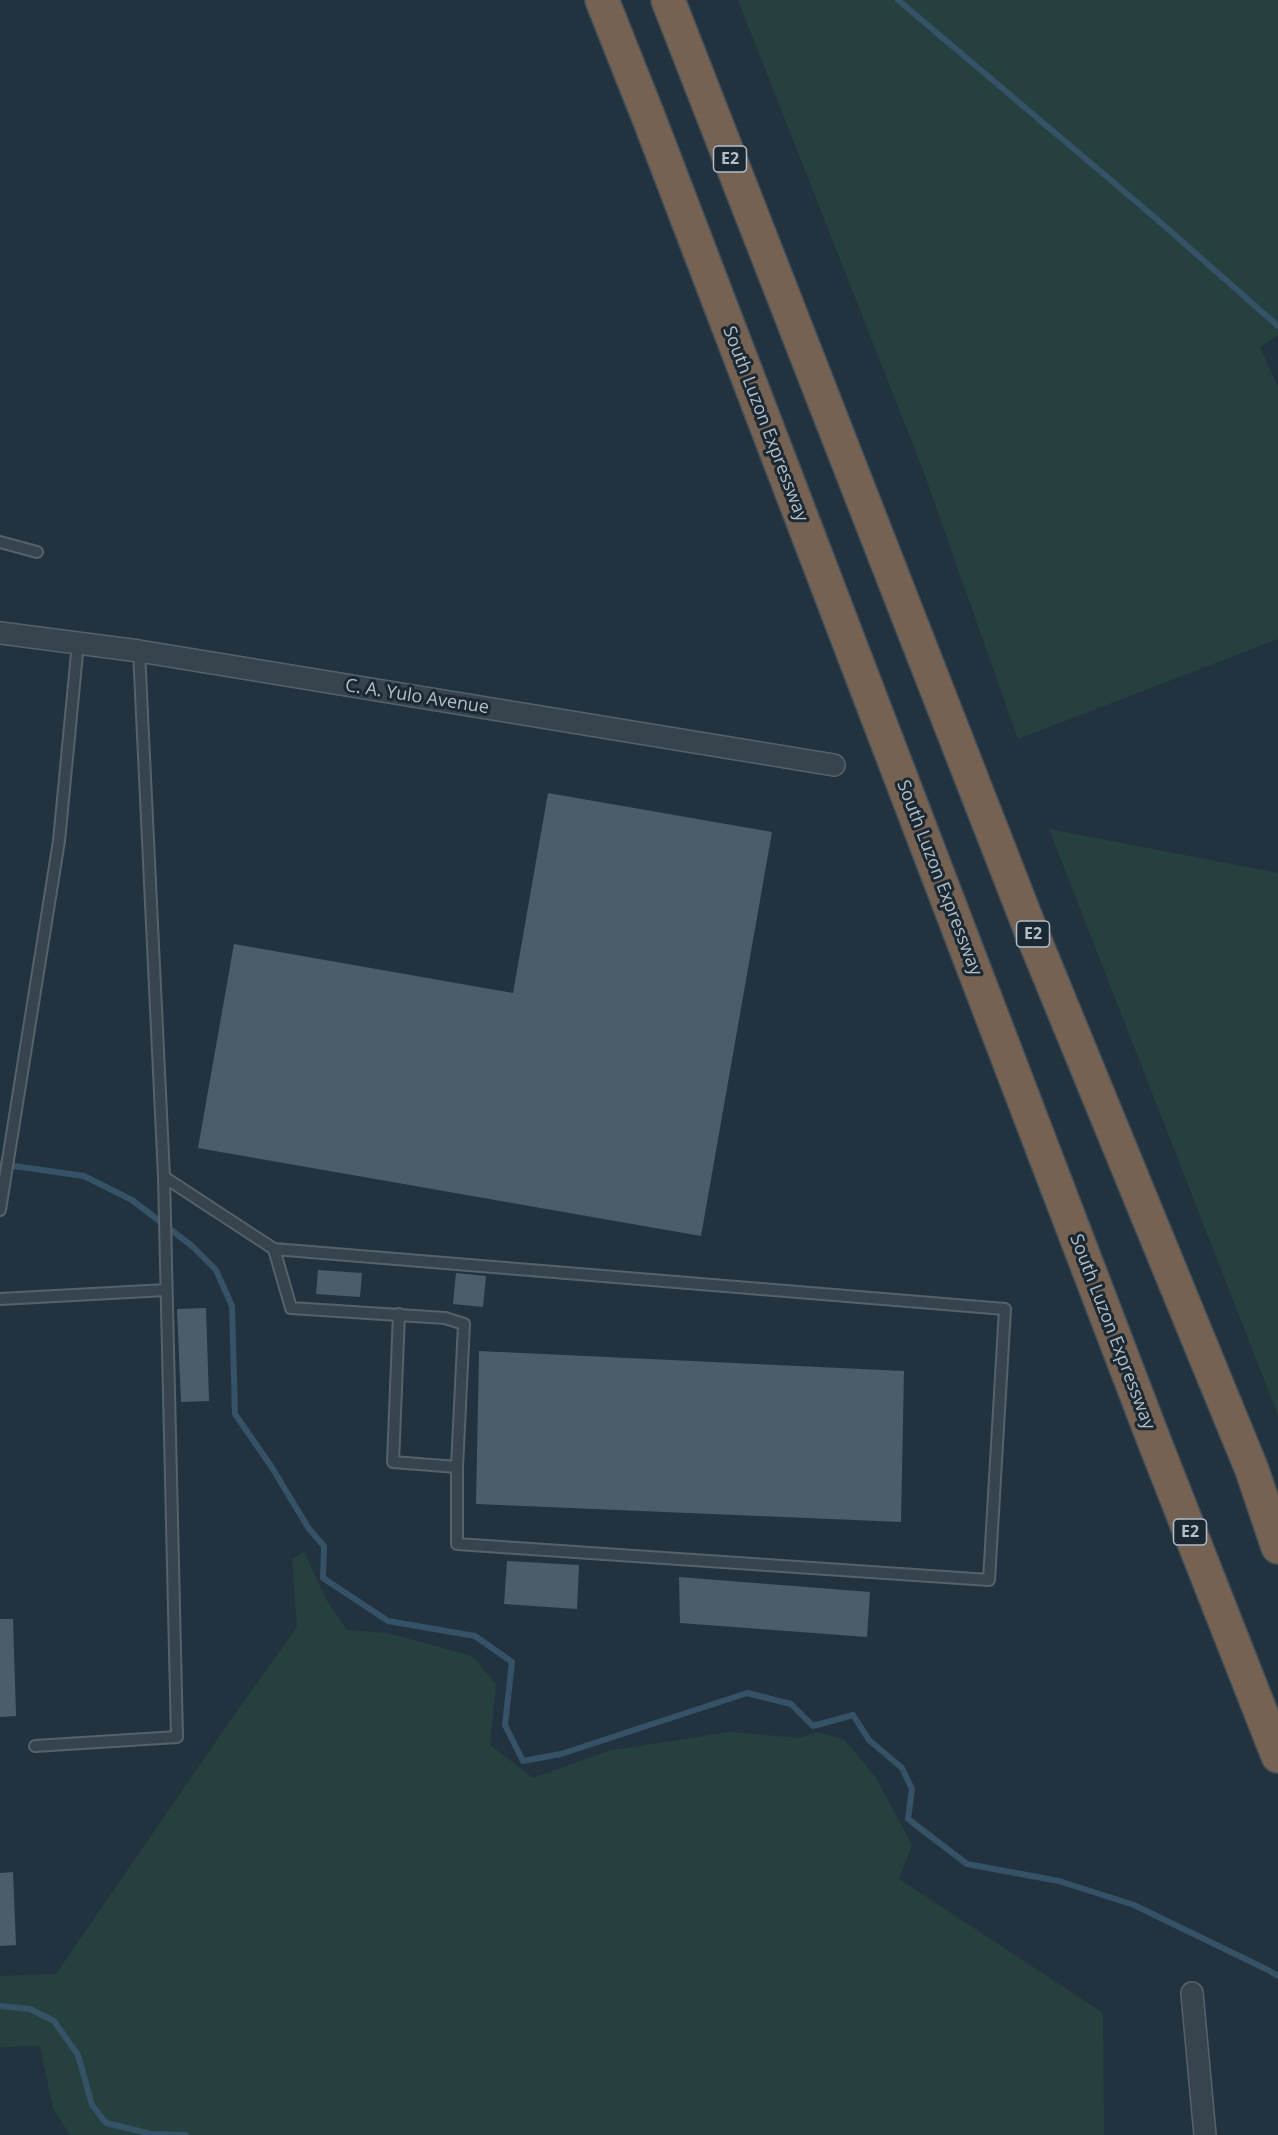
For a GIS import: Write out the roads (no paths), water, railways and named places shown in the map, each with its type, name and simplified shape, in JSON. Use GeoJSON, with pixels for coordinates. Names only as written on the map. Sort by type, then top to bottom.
{"type":"FeatureCollection","features":[{"type":"Feature","properties":{"kind":"highway","name":"South Luzon Expressway"},"geometry":{"type":"LineString","coordinates":[[602,0],[1151,1433],[1278,1756]]}},
{"type":"Feature","properties":{"kind":"highway","name":"E2"},"geometry":{"type":"LineString","coordinates":[[668,0],[1032,931],[1252,1470],[1278,1547]]}},
{"type":"Feature","properties":{"kind":"street","name":"C. A. Yulo Avenue"},"geometry":{"type":"LineString","coordinates":[[0,633],[139,651],[834,765]]}},
{"type":"Feature","properties":{"kind":"street"},"geometry":{"type":"LineString","coordinates":[[1192,1993],[1206,2135]]}},
{"type":"Feature","properties":{"kind":"lane"},"geometry":{"type":"LineString","coordinates":[[0,542],[37,552]]}},
{"type":"Feature","properties":{"kind":"lane"},"geometry":{"type":"LineString","coordinates":[[0,1210],[59,841],[78,643]]}},
{"type":"Feature","properties":{"kind":"lane"},"geometry":{"type":"LineString","coordinates":[[34,1746],[177,1737],[164,1177],[139,651]]}},
{"type":"Feature","properties":{"kind":"lane"},"geometry":{"type":"LineString","coordinates":[[164,1177],[274,1249],[1005,1309],[989,1580],[457,1545],[457,1467],[464,1324],[445,1318],[291,1308],[274,1249]]}},
{"type":"Feature","properties":{"kind":"lane"},"geometry":{"type":"LineString","coordinates":[[0,1299],[166,1290]]}},
{"type":"Feature","properties":{"kind":"lane"},"geometry":{"type":"LineString","coordinates":[[399,1314],[393,1462],[457,1467]]}},
{"type":"Feature","properties":{"kind":"waterway"},"geometry":{"type":"LineString","coordinates":[[898,0],[1152,215],[1278,326]]}},
{"type":"Feature","properties":{"kind":"waterway"},"geometry":{"type":"LineString","coordinates":[[0,1164],[84,1176],[132,1200],[192,1246],[216,1270],[232,1306],[235,1414],[271,1466],[309,1529],[324,1546],[323,1578],[388,1621],[475,1636],[512,1662],[505,1725],[523,1761],[561,1754],[747,1693],[791,1704],[813,1726],[853,1715],[869,1740],[902,1768],[912,1789],[908,1819],[967,1864],[1059,1881],[1134,1905],[1278,1976]]}},
{"type":"Feature","properties":{"kind":"waterway"},"geometry":{"type":"LineString","coordinates":[[0,2006],[30,2009],[54,2021],[78,2055],[92,2105],[106,2123],[151,2134],[186,2135]]}}]}
